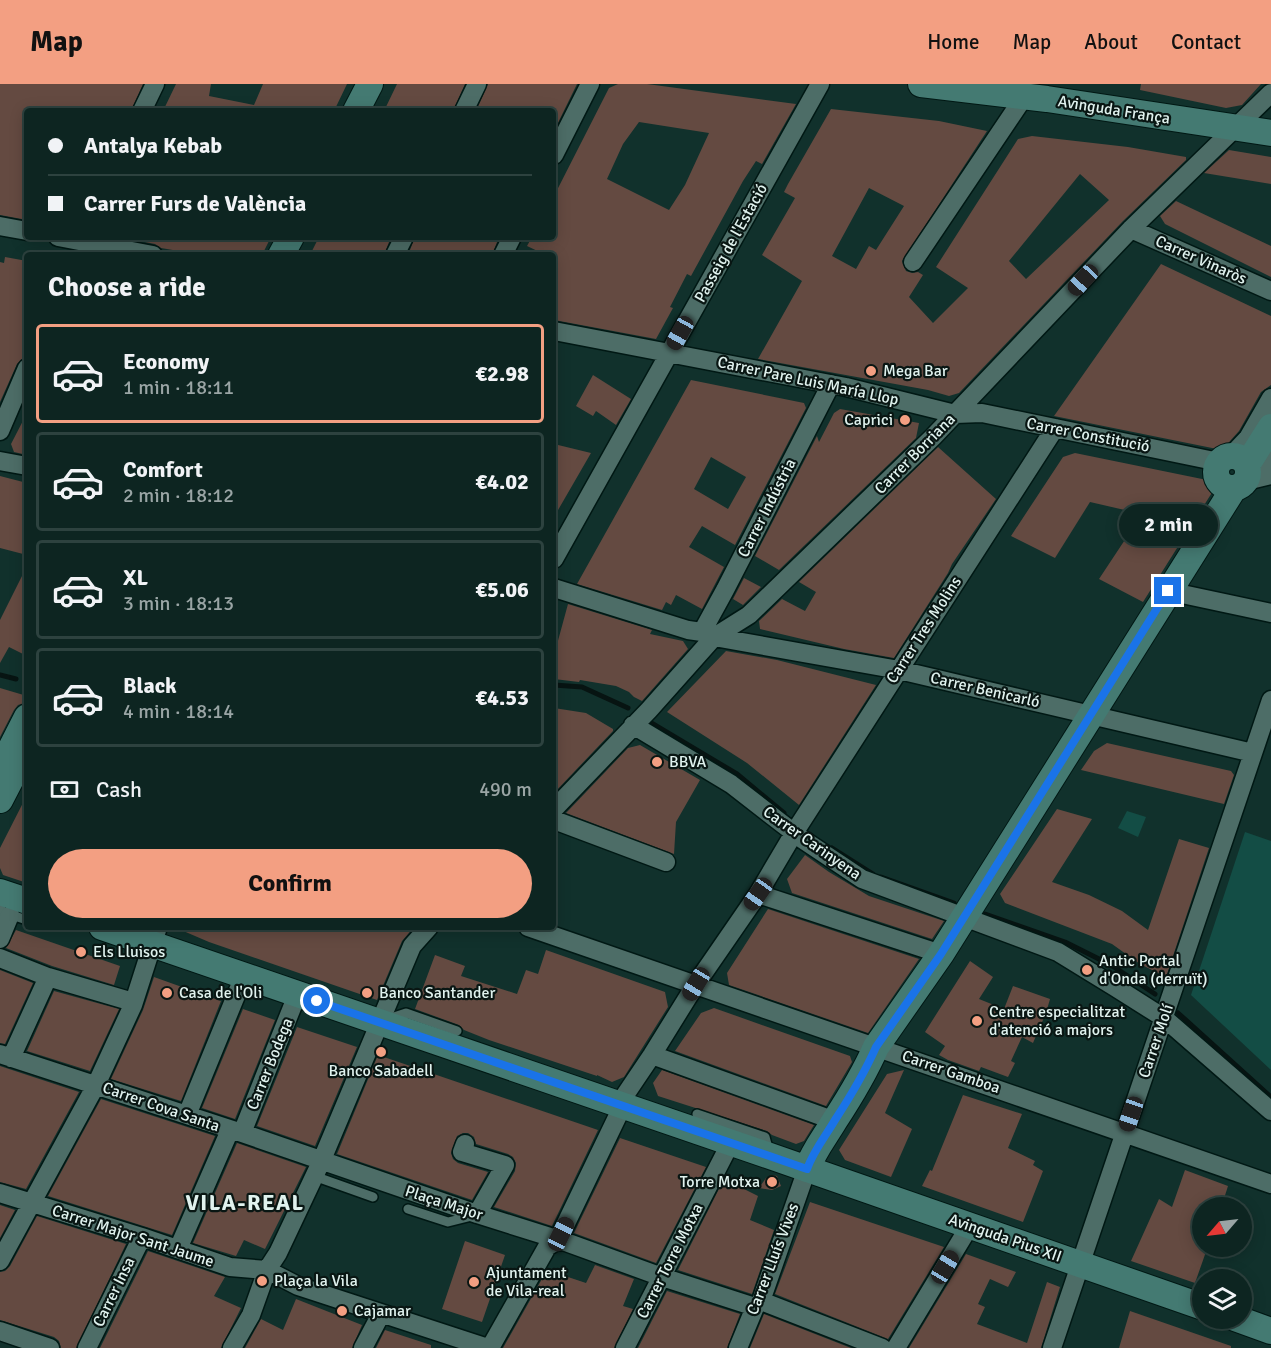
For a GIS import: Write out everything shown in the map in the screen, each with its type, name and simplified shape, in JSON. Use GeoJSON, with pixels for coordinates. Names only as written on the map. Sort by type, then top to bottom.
{"type":"FeatureCollection","features":[{"type":"Feature","properties":{"kind":"main road"},"geometry":{"type":"LineString","coordinates":[[345,108],[357,84]]}},
{"type":"Feature","properties":{"kind":"main road"},"geometry":{"type":"LineString","coordinates":[[358,108],[370,84]]}},
{"type":"Feature","properties":{"kind":"main road","name":"Avinguda França"},"geometry":{"type":"LineString","coordinates":[[921,84],[1027,90],[1251,122],[1271,133]]}},
{"type":"Feature","properties":{"kind":"main road"},"geometry":{"type":"LineString","coordinates":[[807,1169],[814,1150],[835,1121],[876,1047],[941,954],[1168,591],[1254,460]]}},
{"type":"Feature","properties":{"kind":"main road"},"geometry":{"type":"LineString","coordinates":[[0,769],[23,749]]}},
{"type":"Feature","properties":{"kind":"main road"},"geometry":{"type":"LineString","coordinates":[[0,800],[23,749]]}},
{"type":"Feature","properties":{"kind":"main road","name":"Avinguda Pius XII"},"geometry":{"type":"LineString","coordinates":[[122,930],[155,935],[244,975],[297,995],[731,1142],[1192,1303]]}},
{"type":"Feature","properties":{"kind":"main road"},"geometry":{"type":"LineString","coordinates":[[1252,1324],[1271,1331]]}},
{"type":"Feature","properties":{"kind":"street"},"geometry":{"type":"LineString","coordinates":[[143,108],[155,84]]}},
{"type":"Feature","properties":{"kind":"street"},"geometry":{"type":"LineString","coordinates":[[465,108],[477,84]]}},
{"type":"Feature","properties":{"kind":"street"},"geometry":{"type":"LineString","coordinates":[[556,152],[590,84]]}},
{"type":"Feature","properties":{"kind":"street","name":"Passeig de l'Estació"},"geometry":{"type":"LineString","coordinates":[[556,554],[820,84]]}},
{"type":"Feature","properties":{"kind":"street"},"geometry":{"type":"LineString","coordinates":[[913,262],[1027,90]]}},
{"type":"Feature","properties":{"kind":"street","name":"Carrer Borriana"},"geometry":{"type":"LineString","coordinates":[[556,807],[633,725],[708,634],[749,615],[956,414],[1131,229],[1251,122],[1271,93]]}},
{"type":"Feature","properties":{"kind":"street"},"geometry":{"type":"LineString","coordinates":[[0,226],[24,230]]}},
{"type":"Feature","properties":{"kind":"street","name":"Carrer Vinaròs"},"geometry":{"type":"LineString","coordinates":[[1131,229],[1271,291]]}},
{"type":"Feature","properties":{"kind":"street"},"geometry":{"type":"LineString","coordinates":[[80,244],[133,252]]}},
{"type":"Feature","properties":{"kind":"street","name":"Carrer Pare Luis María Llop"},"geometry":{"type":"LineString","coordinates":[[556,331],[831,384],[956,414]]}},
{"type":"Feature","properties":{"kind":"street"},"geometry":{"type":"LineString","coordinates":[[0,430],[24,375]]}},
{"type":"Feature","properties":{"kind":"street","name":"Carrer Indústria"},"geometry":{"type":"LineString","coordinates":[[708,634],[725,590],[831,384]]}},
{"type":"Feature","properties":{"kind":"street"},"geometry":{"type":"LineString","coordinates":[[1254,460],[1248,438],[1271,398]]}},
{"type":"Feature","properties":{"kind":"street","name":"Carrer Constitució"},"geometry":{"type":"LineString","coordinates":[[956,414],[982,413],[1054,428],[1254,460]]}},
{"type":"Feature","properties":{"kind":"street","name":"Carrer Tres Molins"},"geometry":{"type":"LineString","coordinates":[[558,1240],[621,1105],[696,984],[758,894],[794,833],[1054,428]]}},
{"type":"Feature","properties":{"kind":"street"},"geometry":{"type":"LineString","coordinates":[[0,461],[24,465]]}},
{"type":"Feature","properties":{"kind":"street","name":"Carrer Benicarló"},"geometry":{"type":"LineString","coordinates":[[556,589],[688,630],[899,670],[1253,753]]}},
{"type":"Feature","properties":{"kind":"street"},"geometry":{"type":"LineString","coordinates":[[725,590],[730,604],[749,615]]}},
{"type":"Feature","properties":{"kind":"street"},"geometry":{"type":"LineString","coordinates":[[1168,591],[1271,613]]}},
{"type":"Feature","properties":{"kind":"street","name":"Carrer Molí"},"geometry":{"type":"LineString","coordinates":[[1052,1348],[1271,700]]}},
{"type":"Feature","properties":{"kind":"street","name":"Carrer Carinyena"},"geometry":{"type":"LineString","coordinates":[[633,725],[731,784],[794,833],[862,879],[1058,952],[1116,987],[1164,1018],[1271,1111]]}},
{"type":"Feature","properties":{"kind":"street"},"geometry":{"type":"LineString","coordinates":[[556,821],[666,862]]}},
{"type":"Feature","properties":{"kind":"street"},"geometry":{"type":"LineString","coordinates":[[758,894],[941,954]]}},
{"type":"Feature","properties":{"kind":"street"},"geometry":{"type":"LineString","coordinates":[[0,939],[13,907]]}},
{"type":"Feature","properties":{"kind":"street"},"geometry":{"type":"LineString","coordinates":[[232,1348],[251,1315],[267,1270],[278,1253],[317,1169],[412,946],[426,930]]}},
{"type":"Feature","properties":{"kind":"street","name":"Carrer Gamboa"},"geometry":{"type":"LineString","coordinates":[[537,930],[1271,1184]]}},
{"type":"Feature","properties":{"kind":"street"},"geometry":{"type":"LineString","coordinates":[[0,1261],[96,1085],[133,1003],[155,935]]}},
{"type":"Feature","properties":{"kind":"street"},"geometry":{"type":"LineString","coordinates":[[0,958],[48,977],[133,1003]]}},
{"type":"Feature","properties":{"kind":"street"},"geometry":{"type":"LineString","coordinates":[[187,1115],[244,975]]}},
{"type":"Feature","properties":{"kind":"street"},"geometry":{"type":"LineString","coordinates":[[5,1056],[48,977]]}},
{"type":"Feature","properties":{"kind":"street","name":"Carrer Bodega"},"geometry":{"type":"LineString","coordinates":[[178,1249],[236,1132],[297,995]]}},
{"type":"Feature","properties":{"kind":"street","name":"Carrer Cova Santa"},"geometry":{"type":"LineString","coordinates":[[5,1056],[236,1132],[317,1169]]}},
{"type":"Feature","properties":{"kind":"street"},"geometry":{"type":"LineString","coordinates":[[652,1056],[835,1121]]}},
{"type":"Feature","properties":{"kind":"street","name":"Carrer Torre Motxa"},"geometry":{"type":"LineString","coordinates":[[625,1348],[731,1142]]}},
{"type":"Feature","properties":{"kind":"street"},"geometry":{"type":"LineString","coordinates":[[465,1144],[462,1152],[505,1165],[477,1214]]}},
{"type":"Feature","properties":{"kind":"street","name":"Plaça Major"},"geometry":{"type":"LineString","coordinates":[[317,1169],[477,1214],[662,1277],[758,1304],[882,1348]]}},
{"type":"Feature","properties":{"kind":"street","name":"Carrer Lluís Vives"},"geometry":{"type":"LineString","coordinates":[[738,1348],[758,1304],[807,1169]]}},
{"type":"Feature","properties":{"kind":"street","name":"Carrer Major Sant Jaume"},"geometry":{"type":"LineString","coordinates":[[0,1193],[230,1267],[267,1270]]}},
{"type":"Feature","properties":{"kind":"street"},"geometry":{"type":"LineString","coordinates":[[896,1348],[969,1227]]}},
{"type":"Feature","properties":{"kind":"street","name":"Carrer Insa"},"geometry":{"type":"LineString","coordinates":[[87,1348],[142,1237]]}},
{"type":"Feature","properties":{"kind":"street"},"geometry":{"type":"LineString","coordinates":[[267,1270],[298,1286],[489,1348],[547,1247],[558,1240]]}},
{"type":"Feature","properties":{"kind":"street"},"geometry":{"type":"LineString","coordinates":[[363,1348],[381,1314]]}},
{"type":"Feature","properties":{"kind":"street"},"geometry":{"type":"LineString","coordinates":[[0,1331],[50,1348]]}},
{"type":"Feature","properties":{"kind":"lane"},"geometry":{"type":"LineString","coordinates":[[380,1022],[406,1013],[457,1031]]}},
{"type":"Feature","properties":{"kind":"lane"},"geometry":{"type":"LineString","coordinates":[[697,1114],[765,1137],[770,1156]]}},
{"type":"Feature","properties":{"kind":"lane"},"geometry":{"type":"LineString","coordinates":[[317,1169],[374,1197]]}},
{"type":"Feature","properties":{"kind":"lane"},"geometry":{"type":"LineString","coordinates":[[408,1209],[448,1222],[477,1214]]}},
{"type":"Feature","properties":{"kind":"green space"},"geometry":{"type":"Polygon","coordinates":[[[1127,811],[1146,817],[1138,837],[1118,828],[1127,811]]]}},
{"type":"Feature","properties":{"kind":"green space"},"geometry":{"type":"Polygon","coordinates":[[[1245,832],[1271,841],[1271,1070],[1191,995],[1245,832]]]}},
{"type":"Feature","properties":{"kind":"building"},"geometry":{"type":"Polygon","coordinates":[[[0,84],[143,84],[132,108],[24,108],[24,219],[0,215],[0,84]]]}},
{"type":"Feature","properties":{"kind":"building"},"geometry":{"type":"Polygon","coordinates":[[[176,84],[211,84],[209,96],[254,105],[263,84],[347,84],[335,108],[164,108],[176,84]]]}},
{"type":"Feature","properties":{"kind":"building"},"geometry":{"type":"Polygon","coordinates":[[[397,84],[465,84],[454,108],[385,108],[397,84]]]}},
{"type":"Feature","properties":{"kind":"building"},"geometry":{"type":"Polygon","coordinates":[[[488,84],[577,84],[556,127],[556,108],[477,108],[488,84]]]}},
{"type":"Feature","properties":{"kind":"building"},"geometry":{"type":"Polygon","coordinates":[[[618,84],[647,84],[796,104],[762,164],[756,161],[743,181],[691,276],[687,274],[670,307],[673,308],[656,339],[556,320],[556,252],[540,252],[527,246],[530,240],[556,240],[556,192],[609,88],[618,84]],[[639,122],[623,144],[607,179],[669,210],[685,185],[709,133],[639,122]]]}},
{"type":"Feature","properties":{"kind":"building"},"geometry":{"type":"Polygon","coordinates":[[[1141,84],[1261,84],[1242,105],[1226,108],[1140,90],[1141,84]]]}},
{"type":"Feature","properties":{"kind":"building"},"geometry":{"type":"Polygon","coordinates":[[[831,109],[939,121],[987,131],[902,261],[906,271],[923,275],[909,297],[933,323],[968,288],[936,267],[1018,139],[1032,136],[1128,147],[1186,157],[1186,160],[1123,221],[959,393],[949,396],[928,390],[758,359],[802,281],[762,255],[795,198],[784,192],[831,109]],[[1080,174],[1009,261],[1026,279],[1109,200],[1080,174]],[[869,188],[832,256],[856,269],[869,246],[876,250],[904,206],[869,188]]]}},
{"type":"Feature","properties":{"kind":"building"},"geometry":{"type":"Polygon","coordinates":[[[1229,150],[1271,157],[1271,184],[1204,173],[1229,150]]]}},
{"type":"Feature","properties":{"kind":"building"},"geometry":{"type":"Polygon","coordinates":[[[1176,201],[1271,246],[1271,277],[1165,224],[1160,216],[1176,201]]]}},
{"type":"Feature","properties":{"kind":"building"},"geometry":{"type":"Polygon","coordinates":[[[270,240],[264,252],[184,252],[140,241],[270,240]]]}},
{"type":"Feature","properties":{"kind":"building"},"geometry":{"type":"Polygon","coordinates":[[[318,240],[390,240],[385,252],[312,252],[318,240]]]}},
{"type":"Feature","properties":{"kind":"building"},"geometry":{"type":"Polygon","coordinates":[[[414,240],[498,240],[493,252],[409,252],[414,240]]]}},
{"type":"Feature","properties":{"kind":"building"},"geometry":{"type":"Polygon","coordinates":[[[5,257],[24,260],[24,356],[17,364],[0,402],[0,262],[4,263],[5,257]]]}},
{"type":"Feature","properties":{"kind":"building"},"geometry":{"type":"Polygon","coordinates":[[[1161,264],[1271,316],[1271,385],[1261,392],[1239,431],[1222,450],[1054,416],[1161,264]]]}},
{"type":"Feature","properties":{"kind":"building"},"geometry":{"type":"Polygon","coordinates":[[[593,375],[631,399],[616,425],[596,411],[593,416],[576,406],[593,375]]]}},
{"type":"Feature","properties":{"kind":"building"},"geometry":{"type":"Polygon","coordinates":[[[691,380],[804,403],[806,408],[735,545],[702,526],[689,547],[724,567],[702,609],[676,595],[671,605],[666,602],[662,610],[577,584],[691,380]],[[711,457],[694,489],[728,509],[746,477],[711,457]]]}},
{"type":"Feature","properties":{"kind":"building"},"geometry":{"type":"Polygon","coordinates":[[[840,409],[919,423],[916,438],[779,570],[755,556],[817,436],[819,442],[834,413],[840,409]]]}},
{"type":"Feature","properties":{"kind":"building"},"geometry":{"type":"Polygon","coordinates":[[[24,419],[24,454],[14,452],[11,444],[24,419]]]}},
{"type":"Feature","properties":{"kind":"building"},"geometry":{"type":"Polygon","coordinates":[[[556,444],[591,453],[556,514],[556,444]]]}},
{"type":"Feature","properties":{"kind":"building"},"geometry":{"type":"Polygon","coordinates":[[[938,447],[996,499],[952,564],[894,658],[760,629],[759,621],[782,599],[805,611],[816,592],[799,582],[938,447]]]}},
{"type":"Feature","properties":{"kind":"building"},"geometry":{"type":"Polygon","coordinates":[[[1075,453],[1207,480],[1213,491],[1143,602],[1099,579],[1142,514],[1090,502],[1055,558],[1011,536],[1063,457],[1075,453]]]}},
{"type":"Feature","properties":{"kind":"building"},"geometry":{"type":"Polygon","coordinates":[[[0,476],[24,482],[24,554],[0,548],[0,476]]]}},
{"type":"Feature","properties":{"kind":"building"},"geometry":{"type":"Polygon","coordinates":[[[24,572],[24,654],[9,647],[0,663],[0,620],[24,572]]]}},
{"type":"Feature","properties":{"kind":"building"},"geometry":{"type":"Polygon","coordinates":[[[744,578],[761,587],[743,605],[733,599],[744,578]]]}},
{"type":"Feature","properties":{"kind":"building"},"geometry":{"type":"Polygon","coordinates":[[[568,604],[652,630],[650,634],[683,641],[688,649],[642,701],[616,686],[580,680],[579,682],[556,679],[556,648],[568,604]]]}},
{"type":"Feature","properties":{"kind":"building"},"geometry":{"type":"Polygon","coordinates":[[[726,651],[777,660],[876,685],[799,805],[747,763],[667,712],[726,651]]]}},
{"type":"Feature","properties":{"kind":"building"},"geometry":{"type":"Polygon","coordinates":[[[0,688],[24,695],[24,703],[18,705],[14,710],[0,737],[0,688]]]}},
{"type":"Feature","properties":{"kind":"building"},"geometry":{"type":"Polygon","coordinates":[[[556,708],[586,713],[613,731],[556,791],[556,708]]]}},
{"type":"Feature","properties":{"kind":"building"},"geometry":{"type":"Polygon","coordinates":[[[1107,743],[1231,771],[1234,775],[1224,804],[1081,770],[1094,751],[1107,743]]]}},
{"type":"Feature","properties":{"kind":"building"},"geometry":{"type":"Polygon","coordinates":[[[640,745],[700,780],[676,822],[674,854],[566,813],[628,748],[640,745]]]}},
{"type":"Feature","properties":{"kind":"building"},"geometry":{"type":"Polygon","coordinates":[[[24,801],[24,882],[3,875],[0,868],[0,848],[24,801]]]}},
{"type":"Feature","properties":{"kind":"building"},"geometry":{"type":"Polygon","coordinates":[[[1057,809],[1092,819],[1052,882],[1089,895],[1122,911],[1148,930],[1179,839],[1209,848],[1166,977],[1140,964],[1112,944],[1005,903],[1000,894],[1057,809]]]}},
{"type":"Feature","properties":{"kind":"building"},"geometry":{"type":"Polygon","coordinates":[[[805,855],[869,896],[944,921],[932,939],[792,893],[787,879],[805,855]]]}},
{"type":"Feature","properties":{"kind":"building"},"geometry":{"type":"Polygon","coordinates":[[[768,909],[919,959],[868,1033],[729,985],[727,973],[768,909]]]}},
{"type":"Feature","properties":{"kind":"building"},"geometry":{"type":"Polygon","coordinates":[[[16,930],[120,966],[114,985],[52,966],[6,948],[16,930]]]}},
{"type":"Feature","properties":{"kind":"building"},"geometry":{"type":"Polygon","coordinates":[[[181,930],[411,930],[402,941],[377,1000],[209,942],[181,930]]]}},
{"type":"Feature","properties":{"kind":"building"},"geometry":{"type":"Polygon","coordinates":[[[546,950],[665,992],[668,1007],[624,1077],[612,1082],[489,1040],[464,1030],[459,1025],[415,1009],[435,955],[465,966],[461,976],[517,994],[526,970],[538,974],[546,950]]]}},
{"type":"Feature","properties":{"kind":"building","name":"Centre especialitzat d'atenció a majors"},"geometry":{"type":"Polygon","coordinates":[[[970,961],[993,977],[979,999],[1004,1009],[1013,986],[1050,999],[1033,1043],[1022,1037],[1011,1061],[1015,1063],[1008,1077],[981,1067],[979,1071],[948,1060],[939,1055],[945,1046],[925,1032],[970,961]]]}},
{"type":"Feature","properties":{"kind":"building"},"geometry":{"type":"Polygon","coordinates":[[[0,970],[33,983],[5,1044],[0,1043],[0,970]]]}},
{"type":"Feature","properties":{"kind":"building"},"geometry":{"type":"Polygon","coordinates":[[[154,977],[221,1001],[181,1101],[111,1079],[143,1010],[154,977]]]}},
{"type":"Feature","properties":{"kind":"building"},"geometry":{"type":"Polygon","coordinates":[[[54,991],[119,1009],[90,1071],[27,1051],[54,991]]]}},
{"type":"Feature","properties":{"kind":"building"},"geometry":{"type":"Polygon","coordinates":[[[714,1008],[850,1056],[852,1062],[826,1106],[675,1051],[701,1013],[714,1008]]]}},
{"type":"Feature","properties":{"kind":"building"},"geometry":{"type":"Polygon","coordinates":[[[243,1009],[275,1020],[235,1119],[202,1108],[243,1009]]]}},
{"type":"Feature","properties":{"kind":"building"},"geometry":{"type":"Polygon","coordinates":[[[297,1027],[357,1047],[315,1146],[257,1126],[297,1027]]]}},
{"type":"Feature","properties":{"kind":"building"},"geometry":{"type":"Polygon","coordinates":[[[378,1055],[598,1130],[552,1226],[494,1207],[515,1171],[516,1163],[508,1154],[476,1144],[474,1137],[468,1133],[457,1136],[451,1153],[453,1159],[458,1163],[488,1172],[472,1200],[337,1154],[378,1055]]]}},
{"type":"Feature","properties":{"kind":"building"},"geometry":{"type":"Polygon","coordinates":[[[0,1066],[79,1092],[26,1189],[0,1182],[0,1066]]]}},
{"type":"Feature","properties":{"kind":"building"},"geometry":{"type":"Polygon","coordinates":[[[662,1070],[814,1125],[804,1141],[796,1144],[767,1131],[658,1096],[653,1083],[662,1070]]]}},
{"type":"Feature","properties":{"kind":"building"},"geometry":{"type":"Polygon","coordinates":[[[904,1070],[885,1113],[912,1129],[891,1177],[845,1160],[839,1150],[887,1074],[904,1070]]]}},
{"type":"Feature","properties":{"kind":"building"},"geometry":{"type":"Polygon","coordinates":[[[963,1095],[1022,1114],[1008,1148],[1035,1161],[1033,1165],[1043,1171],[1023,1222],[922,1186],[930,1170],[932,1171],[963,1095]]]}},
{"type":"Feature","properties":{"kind":"building"},"geometry":{"type":"Polygon","coordinates":[[[101,1099],[215,1136],[172,1235],[48,1196],[101,1099]]]}},
{"type":"Feature","properties":{"kind":"building"},"geometry":{"type":"Polygon","coordinates":[[[620,1138],[706,1167],[656,1263],[574,1233],[620,1138]]]}},
{"type":"Feature","properties":{"kind":"building"},"geometry":{"type":"Polygon","coordinates":[[[237,1143],[306,1167],[265,1249],[244,1240],[236,1256],[193,1243],[237,1143]]]}},
{"type":"Feature","properties":{"kind":"building"},"geometry":{"type":"Polygon","coordinates":[[[1185,1170],[1228,1186],[1224,1197],[1192,1197],[1192,1257],[1204,1257],[1200,1269],[1192,1269],[1192,1282],[1131,1261],[1159,1199],[1172,1207],[1185,1170]]]}},
{"type":"Feature","properties":{"kind":"building","name":"Torre Motxa"},"geometry":{"type":"Polygon","coordinates":[[[772,1175],[777,1176],[781,1186],[772,1190],[759,1188],[766,1178],[772,1175]]]}},
{"type":"Feature","properties":{"kind":"building"},"geometry":{"type":"Polygon","coordinates":[[[724,1179],[758,1196],[750,1220],[774,1230],[752,1294],[678,1270],[724,1179]]]}},
{"type":"Feature","properties":{"kind":"building"},"geometry":{"type":"Polygon","coordinates":[[[810,1202],[944,1247],[888,1339],[775,1294],[810,1202]]]}},
{"type":"Feature","properties":{"kind":"building"},"geometry":{"type":"Polygon","coordinates":[[[0,1205],[15,1210],[0,1238],[0,1205]]]}},
{"type":"Feature","properties":{"kind":"building"},"geometry":{"type":"Polygon","coordinates":[[[37,1216],[126,1244],[76,1348],[61,1348],[59,1341],[54,1337],[0,1320],[0,1272],[10,1266],[37,1216]]]}},
{"type":"Feature","properties":{"kind":"building","name":"Ajuntament de Vila-real"},"geometry":{"type":"Polygon","coordinates":[[[465,1241],[505,1255],[482,1322],[442,1309],[465,1241]]]}},
{"type":"Feature","properties":{"kind":"building"},"geometry":{"type":"Polygon","coordinates":[[[148,1251],[225,1277],[214,1296],[241,1308],[221,1348],[100,1348],[148,1251]]]}},
{"type":"Feature","properties":{"kind":"building"},"geometry":{"type":"Polygon","coordinates":[[[966,1254],[1016,1272],[1008,1287],[990,1279],[978,1304],[985,1307],[977,1324],[1027,1343],[1047,1282],[1060,1287],[1041,1348],[909,1348],[966,1254]]]}},
{"type":"Feature","properties":{"kind":"building"},"geometry":{"type":"Polygon","coordinates":[[[595,1265],[634,1279],[623,1306],[633,1309],[614,1348],[503,1348],[547,1270],[586,1283],[595,1265]]]}},
{"type":"Feature","properties":{"kind":"building"},"geometry":{"type":"Polygon","coordinates":[[[667,1291],[740,1314],[727,1348],[638,1348],[667,1291]]]}},
{"type":"Feature","properties":{"kind":"building"},"geometry":{"type":"Polygon","coordinates":[[[296,1299],[362,1325],[352,1348],[245,1348],[261,1319],[283,1330],[296,1299]]]}},
{"type":"Feature","properties":{"kind":"building"},"geometry":{"type":"Polygon","coordinates":[[[1130,1311],[1231,1346],[1231,1348],[1119,1348],[1130,1311]]]}},
{"type":"Feature","properties":{"kind":"building"},"geometry":{"type":"Polygon","coordinates":[[[764,1314],[851,1348],[750,1348],[764,1314]]]}},
{"type":"Feature","properties":{"kind":"building"},"geometry":{"type":"Polygon","coordinates":[[[385,1330],[431,1345],[431,1348],[376,1348],[385,1330]]]}},
{"type":"Feature","properties":{"kind":"waterway"},"geometry":{"type":"LineString","coordinates":[[0,675],[16,679]]}},
{"type":"Feature","properties":{"kind":"waterway"},"geometry":{"type":"LineString","coordinates":[[556,685],[582,687],[628,708]]}},
{"type":"Feature","properties":{"kind":"waterway"},"geometry":{"type":"LineString","coordinates":[[648,721],[737,774],[784,813]]}},
{"type":"Feature","properties":{"kind":"waterway"},"geometry":{"type":"LineString","coordinates":[[832,848],[873,874]]}},
{"type":"Feature","properties":{"kind":"waterway"},"geometry":{"type":"LineString","coordinates":[[881,877],[954,903]]}},
{"type":"Feature","properties":{"kind":"waterway"},"geometry":{"type":"LineString","coordinates":[[985,914],[1065,942],[1111,965],[1155,994]]}},
{"type":"Feature","properties":{"kind":"waterway"},"geometry":{"type":"LineString","coordinates":[[1178,1013],[1271,1097]]}},
{"type":"Feature","properties":{"kind":"place","name":"Mega Bar"},"geometry":{"type":"Point","coordinates":[871,371]}},
{"type":"Feature","properties":{"kind":"place","name":"Caprici"},"geometry":{"type":"Point","coordinates":[905,420]}},
{"type":"Feature","properties":{"kind":"place","name":"BBVA"},"geometry":{"type":"Point","coordinates":[657,762]}},
{"type":"Feature","properties":{"kind":"place","name":"Els Lluisos"},"geometry":{"type":"Point","coordinates":[81,952]}},
{"type":"Feature","properties":{"kind":"place","name":"Antic Portal d'Onda (derruït)"},"geometry":{"type":"Point","coordinates":[1087,970]}},
{"type":"Feature","properties":{"kind":"place","name":"Casa de l'Oli"},"geometry":{"type":"Point","coordinates":[167,993]}},
{"type":"Feature","properties":{"kind":"place","name":"Banco Santander"},"geometry":{"type":"Point","coordinates":[367,993]}},
{"type":"Feature","properties":{"kind":"place","name":"Centre especialitzat d'atenció a majors"},"geometry":{"type":"Point","coordinates":[977,1021]}},
{"type":"Feature","properties":{"kind":"place","name":"Banco Sabadell"},"geometry":{"type":"Point","coordinates":[381,1052]}},
{"type":"Feature","properties":{"kind":"place","name":"Torre Motxa"},"geometry":{"type":"Point","coordinates":[772,1182]}},
{"type":"Feature","properties":{"kind":"place","name":"Plaça la Vila"},"geometry":{"type":"Point","coordinates":[262,1281]}},
{"type":"Feature","properties":{"kind":"place","name":"Ajuntament de Vila-real"},"geometry":{"type":"Point","coordinates":[474,1282]}},
{"type":"Feature","properties":{"kind":"place","name":"Cajamar"},"geometry":{"type":"Point","coordinates":[342,1311]}},
{"type":"Feature","properties":{"kind":"district","name":"VILA-REAL"},"geometry":{"type":"Point","coordinates":[245,1202]}},
{"type":"Feature","properties":{"kind":"route"},"geometry":{"type":"LineString","coordinates":[[317,1001],[807,1169],[814,1150],[835,1121],[876,1047],[941,954],[1168,591]]}}]}
